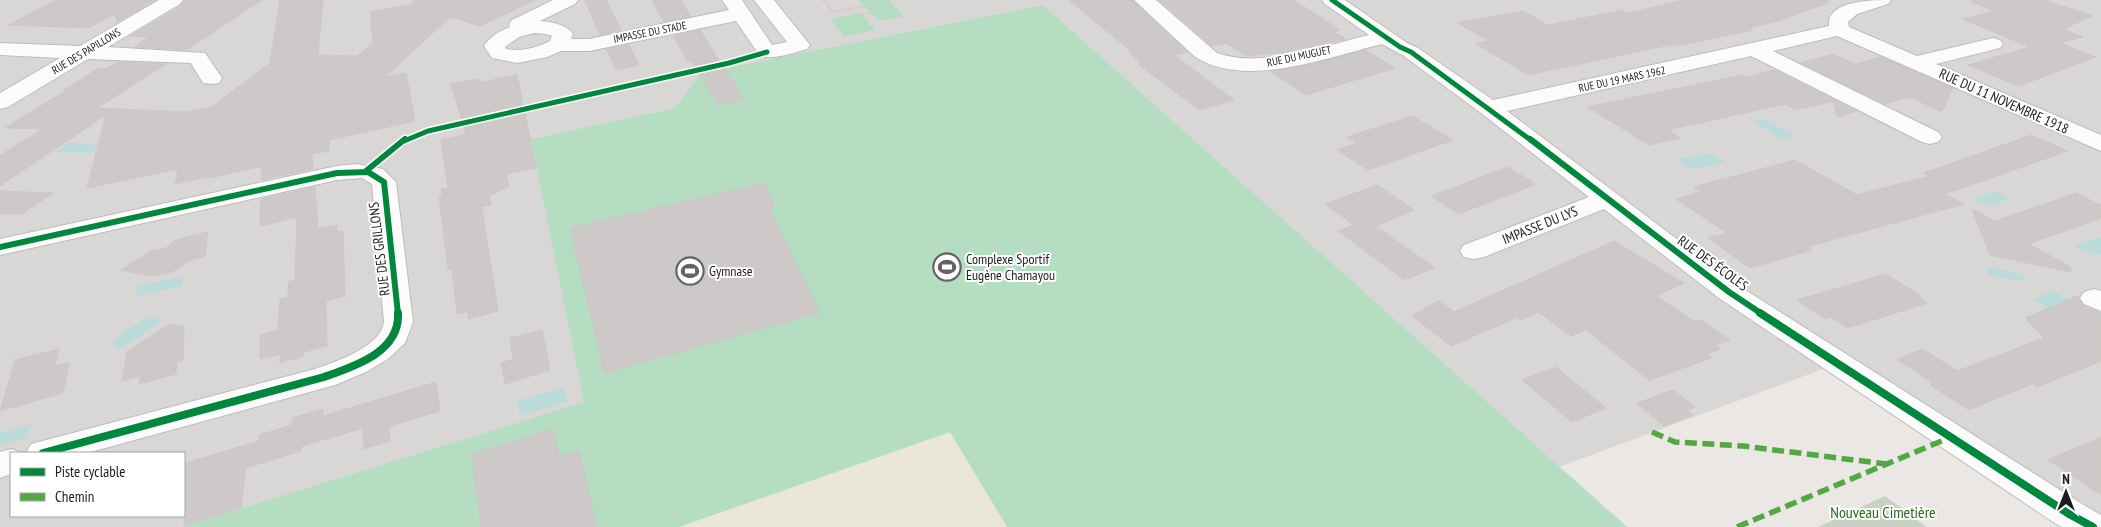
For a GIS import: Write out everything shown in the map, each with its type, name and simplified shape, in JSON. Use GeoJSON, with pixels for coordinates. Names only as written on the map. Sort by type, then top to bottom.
{"type":"FeatureCollection","features":[{"type":"Feature","properties":{"kind":"street","name":"RUE DES PAPILLONS"},"geometry":{"type":"LineString","coordinates":[[0,102],[173,0]]}},
{"type":"Feature","properties":{"kind":"street","name":"IMPASSE DU STADE"},"geometry":{"type":"LineString","coordinates":[[522,29],[519,24],[568,0]]}},
{"type":"Feature","properties":{"kind":"street"},"geometry":{"type":"LineString","coordinates":[[736,7],[767,52],[800,45],[764,0]]}},
{"type":"Feature","properties":{"kind":"street","name":"RUE DU MUGUET"},"geometry":{"type":"LineString","coordinates":[[1144,0],[1211,58],[1238,64],[1268,64],[1385,37]]}},
{"type":"Feature","properties":{"kind":"street","name":"RUE DES ÉCOLES"},"geometry":{"type":"LineString","coordinates":[[1332,0],[1385,37],[1411,52],[1488,108],[1729,292],[2069,514],[2093,527]]}},
{"type":"Feature","properties":{"kind":"street"},"geometry":{"type":"LineString","coordinates":[[1839,30],[1838,20],[1842,7],[1881,0]]}},
{"type":"Feature","properties":{"kind":"street","name":"IMPASSE DU STADE"},"geometry":{"type":"LineString","coordinates":[[558,46],[563,34],[548,28],[522,29],[503,36],[494,46],[499,54],[517,57],[540,53],[558,46],[589,44],[736,7]]}},
{"type":"Feature","properties":{"kind":"street","name":"RUE DU 19 MARS 1962"},"geometry":{"type":"LineString","coordinates":[[1488,108],[1839,30]]}},
{"type":"Feature","properties":{"kind":"street","name":"RUE DU 11 NOVEMBRE 1918"},"geometry":{"type":"LineString","coordinates":[[1839,30],[2098,140]]}},
{"type":"Feature","properties":{"kind":"street","name":"RUE DU 11 NOVEMBRE 1918"},"geometry":{"type":"LineString","coordinates":[[1916,63],[1993,44]]}},
{"type":"Feature","properties":{"kind":"street"},"geometry":{"type":"LineString","coordinates":[[0,49],[198,57],[211,78]]}},
{"type":"Feature","properties":{"kind":"street"},"geometry":{"type":"LineString","coordinates":[[1755,50],[1930,137]]}},
{"type":"Feature","properties":{"kind":"street","name":"RUE DES GRILLONS"},"geometry":{"type":"LineString","coordinates":[[0,247],[337,173],[366,171],[378,174],[384,182],[398,307],[398,326],[394,334],[377,352],[348,368],[324,377],[47,452]]}},
{"type":"Feature","properties":{"kind":"street","name":"IMPASSE DU LYS"},"geometry":{"type":"LineString","coordinates":[[1474,251],[1606,199]]}},
{"type":"Feature","properties":{"kind":"path"},"geometry":{"type":"LineString","coordinates":[[823,0],[833,12],[864,6]]}},
{"type":"Feature","properties":{"kind":"path"},"geometry":{"type":"LineString","coordinates":[[862,15],[871,13]]}},
{"type":"Feature","properties":{"kind":"shaded area"},"geometry":{"type":"Polygon","coordinates":[[[0,0],[2101,0],[2101,527],[2063,527],[1823,369],[1559,467],[1043,5],[701,73],[675,108],[532,139],[585,402],[182,527],[0,527],[0,0]]]}},
{"type":"Feature","properties":{"kind":"shaded area"},"geometry":{"type":"Polygon","coordinates":[[[771,0],[788,0],[816,35],[801,39],[771,0]]]}},
{"type":"Feature","properties":{"kind":"shaded area"},"geometry":{"type":"Polygon","coordinates":[[[740,25],[759,51],[742,55],[725,29],[740,25]]]}},
{"type":"Feature","properties":{"kind":"shaded area"},"geometry":{"type":"Polygon","coordinates":[[[950,432],[1007,527],[679,527],[950,432]]]}},
{"type":"Feature","properties":{"kind":"green space"},"geometry":{"type":"Polygon","coordinates":[[[858,0],[889,0],[904,16],[879,21],[858,0]]]}},
{"type":"Feature","properties":{"kind":"green space","name":"Complexe Sportif Eugène Chamayou"},"geometry":{"type":"Polygon","coordinates":[[[1043,5],[1627,527],[1007,527],[950,432],[679,527],[182,527],[584,402],[531,139],[675,108],[701,73],[1043,5]]]}},
{"type":"Feature","properties":{"kind":"green space"},"geometry":{"type":"Polygon","coordinates":[[[860,13],[875,30],[844,36],[830,19],[860,13]]]}},
{"type":"Feature","properties":{"kind":"green space","name":"Nouveau Cimetière"},"geometry":{"type":"Polygon","coordinates":[[[1885,496],[1927,527],[1818,527],[1885,496]]]}},
{"type":"Feature","properties":{"kind":"water"},"geometry":{"type":"Polygon","coordinates":[[[1764,119],[1795,136],[1782,139],[1752,122],[1764,119]]]}},
{"type":"Feature","properties":{"kind":"water"},"geometry":{"type":"Polygon","coordinates":[[[69,143],[102,145],[90,153],[56,152],[69,143]]]}},
{"type":"Feature","properties":{"kind":"water"},"geometry":{"type":"Polygon","coordinates":[[[1710,153],[1725,162],[1693,169],[1675,158],[1687,158],[1710,153]]]}},
{"type":"Feature","properties":{"kind":"water"},"geometry":{"type":"Polygon","coordinates":[[[1995,191],[2010,198],[1991,206],[1977,201],[1976,198],[1995,191]]]}},
{"type":"Feature","properties":{"kind":"water"},"geometry":{"type":"Polygon","coordinates":[[[2098,237],[2101,238],[2101,254],[2094,256],[2074,246],[2098,237]]]}},
{"type":"Feature","properties":{"kind":"water"},"geometry":{"type":"Polygon","coordinates":[[[1986,266],[2023,274],[2027,282],[1989,275],[1986,266]]]}},
{"type":"Feature","properties":{"kind":"water"},"geometry":{"type":"Polygon","coordinates":[[[183,277],[181,286],[136,296],[137,285],[183,277]]]}},
{"type":"Feature","properties":{"kind":"water"},"geometry":{"type":"Polygon","coordinates":[[[2054,291],[2075,303],[2053,311],[2033,299],[2054,291]]]}},
{"type":"Feature","properties":{"kind":"water"},"geometry":{"type":"Polygon","coordinates":[[[148,316],[162,321],[120,349],[113,347],[115,343],[110,342],[148,316]]]}},
{"type":"Feature","properties":{"kind":"water"},"geometry":{"type":"Polygon","coordinates":[[[564,387],[568,401],[520,416],[517,401],[564,387]]]}},
{"type":"Feature","properties":{"kind":"water"},"geometry":{"type":"Polygon","coordinates":[[[30,425],[26,438],[0,445],[0,432],[30,425]]]}},
{"type":"Feature","properties":{"kind":"building"},"geometry":{"type":"Polygon","coordinates":[[[56,0],[155,0],[118,22],[113,14],[89,28],[9,25],[56,0]]]}},
{"type":"Feature","properties":{"kind":"building"},"geometry":{"type":"Polygon","coordinates":[[[185,0],[262,0],[187,50],[134,47],[149,37],[130,36],[181,6],[185,0]]]}},
{"type":"Feature","properties":{"kind":"building"},"geometry":{"type":"Polygon","coordinates":[[[280,0],[323,0],[318,55],[357,56],[373,43],[370,12],[413,4],[413,0],[535,0],[480,26],[450,17],[385,77],[406,73],[415,121],[329,140],[329,151],[312,154],[313,169],[261,180],[262,166],[175,184],[178,169],[87,188],[106,115],[0,186],[0,155],[43,129],[5,128],[99,68],[106,69],[117,62],[166,64],[97,108],[186,112],[211,107],[270,63],[280,0]]]}},
{"type":"Feature","properties":{"kind":"building"},"geometry":{"type":"Polygon","coordinates":[[[585,0],[606,0],[621,30],[600,35],[585,0]]]}},
{"type":"Feature","properties":{"kind":"building"},"geometry":{"type":"Polygon","coordinates":[[[652,0],[680,0],[691,16],[664,22],[652,0]]]}},
{"type":"Feature","properties":{"kind":"building"},"geometry":{"type":"Polygon","coordinates":[[[1069,0],[1132,0],[1187,52],[1174,55],[1234,100],[1199,110],[1138,64],[1141,63],[1129,53],[1132,52],[1069,0]]]}},
{"type":"Feature","properties":{"kind":"building"},"geometry":{"type":"Polygon","coordinates":[[[1159,0],[1294,0],[1340,30],[1334,32],[1346,39],[1293,52],[1247,56],[1226,43],[1212,46],[1159,0]]]}},
{"type":"Feature","properties":{"kind":"building"},"geometry":{"type":"Polygon","coordinates":[[[1684,0],[1828,0],[1828,3],[1778,21],[1748,28],[1753,30],[1677,46],[1674,44],[1528,75],[1476,44],[1489,41],[1458,23],[1523,11],[1548,25],[1623,10],[1628,13],[1684,0]]]}},
{"type":"Feature","properties":{"kind":"building"},"geometry":{"type":"Polygon","coordinates":[[[1973,0],[2043,0],[2093,16],[2063,29],[2083,37],[2060,43],[2096,57],[2019,86],[1968,65],[2030,47],[1962,19],[1995,11],[1972,2],[1973,0]]]}},
{"type":"Feature","properties":{"kind":"building"},"geometry":{"type":"Polygon","coordinates":[[[700,30],[744,99],[718,105],[692,62],[688,62],[673,36],[700,30]]]}},
{"type":"Feature","properties":{"kind":"building"},"geometry":{"type":"Polygon","coordinates":[[[629,45],[639,65],[616,70],[607,49],[629,45]]]}},
{"type":"Feature","properties":{"kind":"building"},"geometry":{"type":"Polygon","coordinates":[[[1365,50],[1395,68],[1306,95],[1270,71],[1313,64],[1365,50]]]}},
{"type":"Feature","properties":{"kind":"building"},"geometry":{"type":"Polygon","coordinates":[[[1833,54],[1855,64],[1880,57],[1953,88],[1942,112],[1910,97],[1884,104],[1801,63],[1833,54]]]}},
{"type":"Feature","properties":{"kind":"building"},"geometry":{"type":"Polygon","coordinates":[[[1774,70],[1857,111],[1837,117],[1833,101],[1796,110],[1785,104],[1668,130],[1680,138],[1649,145],[1587,107],[1743,75],[1748,77],[1774,70]]]}},
{"type":"Feature","properties":{"kind":"building"},"geometry":{"type":"Polygon","coordinates":[[[517,74],[536,168],[506,174],[509,187],[489,196],[491,205],[482,207],[498,311],[468,319],[468,311],[457,314],[452,269],[448,270],[439,197],[442,196],[441,189],[448,188],[441,140],[466,134],[451,84],[477,79],[478,82],[488,81],[517,74]]]}},
{"type":"Feature","properties":{"kind":"building"},"geometry":{"type":"Polygon","coordinates":[[[1412,116],[1453,140],[1368,170],[1337,150],[1357,143],[1347,137],[1412,116]]]}},
{"type":"Feature","properties":{"kind":"building"},"geometry":{"type":"Polygon","coordinates":[[[2031,135],[2068,151],[1945,194],[1964,204],[1806,247],[1812,250],[1750,268],[1708,238],[1727,233],[1676,199],[1702,192],[1694,187],[1795,160],[1857,195],[1929,176],[1924,173],[2031,135]]]}},
{"type":"Feature","properties":{"kind":"building"},"geometry":{"type":"Polygon","coordinates":[[[1508,167],[1536,184],[1459,214],[1431,196],[1508,167]]]}},
{"type":"Feature","properties":{"kind":"building","name":"Gymnase"},"geometry":{"type":"Polygon","coordinates":[[[764,183],[775,206],[769,207],[820,313],[604,373],[570,228],[764,183]]]}},
{"type":"Feature","properties":{"kind":"building"},"geometry":{"type":"Polygon","coordinates":[[[1377,185],[1414,210],[1376,226],[1435,268],[1404,280],[1338,231],[1354,225],[1325,204],[1377,185]]]}},
{"type":"Feature","properties":{"kind":"building"},"geometry":{"type":"Polygon","coordinates":[[[315,187],[318,229],[337,225],[337,232],[343,231],[345,296],[326,301],[327,346],[304,352],[304,356],[280,363],[281,354],[260,359],[260,335],[278,330],[280,299],[288,297],[288,282],[295,280],[297,217],[260,226],[261,199],[315,187]]]}},
{"type":"Feature","properties":{"kind":"building"},"geometry":{"type":"Polygon","coordinates":[[[0,191],[53,193],[22,214],[0,214],[0,191]]]}},
{"type":"Feature","properties":{"kind":"building"},"geometry":{"type":"Polygon","coordinates":[[[2076,193],[2101,205],[2101,218],[2029,244],[2071,267],[2070,272],[1990,255],[1972,209],[1995,221],[2076,193]]]}},
{"type":"Feature","properties":{"kind":"building"},"geometry":{"type":"Polygon","coordinates":[[[208,232],[205,256],[191,260],[172,272],[153,276],[121,270],[151,251],[166,248],[176,240],[208,232]]]}},
{"type":"Feature","properties":{"kind":"building"},"geometry":{"type":"Polygon","coordinates":[[[1614,241],[1684,283],[1656,296],[1695,322],[1701,320],[1730,340],[1715,345],[1721,349],[1707,354],[1712,358],[1649,380],[1586,330],[1571,336],[1538,312],[1521,320],[1516,318],[1451,346],[1412,316],[1439,300],[1454,312],[1614,241]]]}},
{"type":"Feature","properties":{"kind":"building"},"geometry":{"type":"Polygon","coordinates":[[[1886,274],[1921,296],[1917,297],[1927,303],[1848,328],[1831,317],[1825,319],[1797,300],[1886,274]]]}},
{"type":"Feature","properties":{"kind":"building"},"geometry":{"type":"Polygon","coordinates":[[[2079,295],[2078,299],[2083,306],[2101,313],[2101,361],[2037,387],[2032,384],[1969,410],[1930,385],[1933,383],[1897,359],[1923,349],[1957,371],[2044,338],[2025,318],[2079,295]]]}},
{"type":"Feature","properties":{"kind":"building"},"geometry":{"type":"Polygon","coordinates":[[[169,324],[184,327],[183,360],[177,362],[176,374],[139,384],[140,376],[122,381],[127,352],[169,324]]]}},
{"type":"Feature","properties":{"kind":"building"},"geometry":{"type":"Polygon","coordinates":[[[542,330],[550,370],[505,384],[501,363],[513,359],[510,338],[542,330]]]}},
{"type":"Feature","properties":{"kind":"building"},"geometry":{"type":"Polygon","coordinates":[[[59,349],[55,366],[69,363],[63,393],[0,411],[15,360],[59,349]]]}},
{"type":"Feature","properties":{"kind":"building"},"geometry":{"type":"Polygon","coordinates":[[[1556,367],[1606,408],[1572,422],[1522,380],[1556,367]]]}},
{"type":"Feature","properties":{"kind":"building"},"geometry":{"type":"Polygon","coordinates":[[[436,382],[440,411],[389,426],[390,441],[364,449],[363,428],[302,446],[301,451],[246,468],[241,508],[184,526],[185,463],[259,441],[259,435],[292,425],[292,418],[323,409],[323,416],[436,382]]]}},
{"type":"Feature","properties":{"kind":"building"},"geometry":{"type":"Polygon","coordinates":[[[1673,390],[1695,407],[1687,410],[1693,415],[1664,426],[1637,403],[1673,390]]]}},
{"type":"Feature","properties":{"kind":"building"},"geometry":{"type":"Polygon","coordinates":[[[553,429],[559,457],[579,450],[597,527],[481,527],[471,454],[553,429]]]}},
{"type":"Feature","properties":{"kind":"building"},"geometry":{"type":"Polygon","coordinates":[[[2101,437],[2101,495],[2048,460],[2101,437]]]}},
{"type":"Feature","properties":{"kind":"marked path"},"geometry":{"type":"LineString","coordinates":[[1652,432],[1675,442],[1743,446],[1886,464]]}},
{"type":"Feature","properties":{"kind":"marked path"},"geometry":{"type":"LineString","coordinates":[[1737,527],[1951,437]]}},
{"type":"Feature","properties":{"kind":"cycle path"},"geometry":{"type":"LineString","coordinates":[[1332,0],[1400,47],[1411,52],[1489,108],[1729,292],[2069,514],[2093,527]]}},
{"type":"Feature","properties":{"kind":"cycle path"},"geometry":{"type":"LineString","coordinates":[[366,171],[407,138],[428,131],[729,63],[767,52]]}},
{"type":"Feature","properties":{"kind":"cycle path"},"geometry":{"type":"LineString","coordinates":[[0,247],[337,173],[368,172],[379,177],[384,182],[398,307],[398,327],[387,345],[356,365],[324,377],[47,452]]}},
{"type":"Feature","properties":{"kind":"place","name":"Complexe Sportif Eugène Chamayou"},"geometry":{"type":"Point","coordinates":[947,267]}},
{"type":"Feature","properties":{"kind":"place","name":"Gymnase"},"geometry":{"type":"Point","coordinates":[690,271]}}]}
